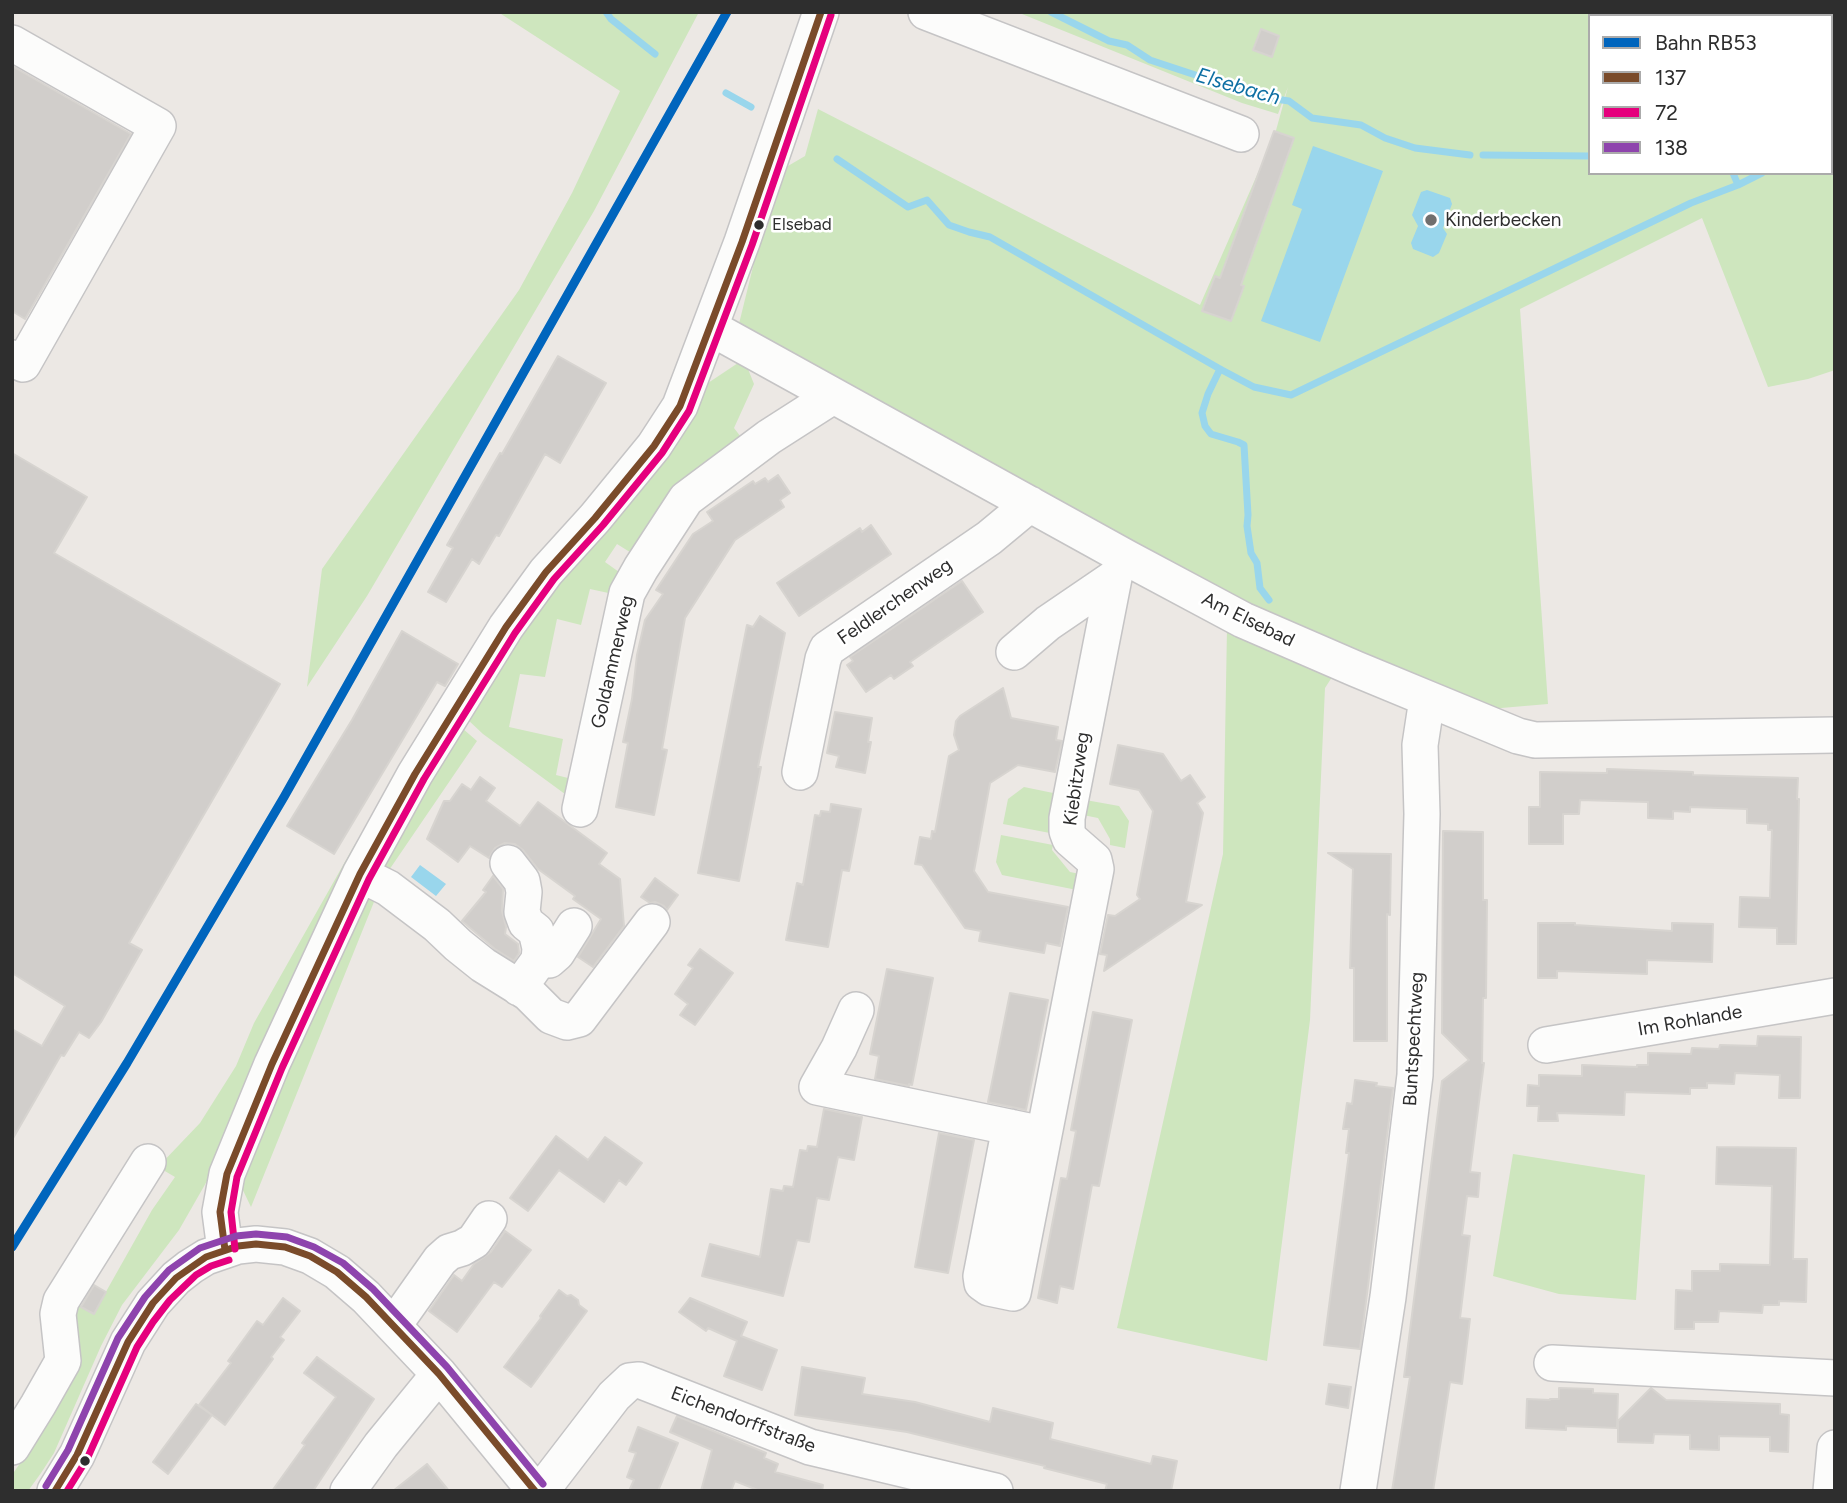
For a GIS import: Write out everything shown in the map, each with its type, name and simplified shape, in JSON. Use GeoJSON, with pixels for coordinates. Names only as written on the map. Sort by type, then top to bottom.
{"type":"FeatureCollection","features":[{"type":"Feature","properties":{"kind":"street"},"geometry":{"type":"LineString","coordinates":[[225,1250],[220,1212],[227,1174],[272,1064],[360,874],[370,833],[406,769],[514,616],[547,572],[654,446],[680,407],[746,231],[821,12]]}},
{"type":"Feature","properties":{"kind":"street"},"geometry":{"type":"LineString","coordinates":[[926,12],[1241,134]]}},
{"type":"Feature","properties":{"kind":"street"},"geometry":{"type":"LineString","coordinates":[[12,43],[158,126],[23,364],[12,358]]}},
{"type":"Feature","properties":{"kind":"street","name":"Am Elsebad"},"geometry":{"type":"LineString","coordinates":[[711,328],[1031,504],[1120,568],[1497,728],[1535,740],[1835,735]]}},
{"type":"Feature","properties":{"kind":"street","name":"Goldammerweg"},"geometry":{"type":"LineString","coordinates":[[580,809],[627,593],[641,568],[686,499],[769,437],[833,396]]}},
{"type":"Feature","properties":{"kind":"street","name":"Feldlerchenweg"},"geometry":{"type":"LineString","coordinates":[[800,772],[827,649],[989,538],[1031,504]]}},
{"type":"Feature","properties":{"kind":"street"},"geometry":{"type":"LineString","coordinates":[[1014,652],[1120,568]]}},
{"type":"Feature","properties":{"kind":"street","name":"Kiebitzweg"},"geometry":{"type":"LineString","coordinates":[[856,1010],[817,1087],[1027,1130],[1096,869],[1094,860],[1070,839],[1067,818],[1120,568]]}},
{"type":"Feature","properties":{"kind":"street","name":"Buntspechtweg"},"geometry":{"type":"LineString","coordinates":[[1358,1491],[1388,1297],[1415,1075],[1422,814],[1420,745],[1427,699]]}},
{"type":"Feature","properties":{"kind":"street"},"geometry":{"type":"LineString","coordinates":[[508,863],[522,881],[522,912],[526,923],[536,931],[540,948],[529,974],[528,993],[551,1016],[567,1022],[579,1019],[652,922]]}},
{"type":"Feature","properties":{"kind":"street"},"geometry":{"type":"LineString","coordinates":[[360,874],[388,888],[475,958],[529,974]]}},
{"type":"Feature","properties":{"kind":"street"},"geometry":{"type":"LineString","coordinates":[[529,974],[557,953],[574,926]]}},
{"type":"Feature","properties":{"kind":"street","name":"Im Rohlande"},"geometry":{"type":"LineString","coordinates":[[1546,1045],[1835,996]]}},
{"type":"Feature","properties":{"kind":"street"},"geometry":{"type":"LineString","coordinates":[[12,1447],[63,1361],[58,1314],[61,1301],[148,1162]]}},
{"type":"Feature","properties":{"kind":"street"},"geometry":{"type":"LineString","coordinates":[[394,1325],[440,1260],[449,1252],[474,1241],[489,1219]]}},
{"type":"Feature","properties":{"kind":"street"},"geometry":{"type":"LineString","coordinates":[[55,1491],[77,1455],[128,1342],[162,1293],[190,1266],[206,1257],[256,1244],[285,1247],[310,1256],[337,1272],[366,1297],[439,1374],[535,1491]]}},
{"type":"Feature","properties":{"kind":"street"},"geometry":{"type":"LineString","coordinates":[[1552,1363],[1835,1378]]}},
{"type":"Feature","properties":{"kind":"street"},"geometry":{"type":"LineString","coordinates":[[348,1491],[381,1445],[439,1374]]}},
{"type":"Feature","properties":{"kind":"street","name":"Eichendorffstraße"},"geometry":{"type":"LineString","coordinates":[[541,1491],[614,1396],[630,1381],[639,1380],[810,1447],[995,1491]]}},
{"type":"Feature","properties":{"kind":"street"},"geometry":{"type":"LineString","coordinates":[[1831,1491],[1835,1448]]}},
{"type":"Feature","properties":{"kind":"green space"},"geometry":{"type":"Polygon","coordinates":[[[498,12],[699,12],[594,211],[367,596],[307,687],[322,569],[519,290],[572,193],[620,91],[498,12]]]}},
{"type":"Feature","properties":{"kind":"green space"},"geometry":{"type":"Polygon","coordinates":[[[1017,12],[1835,12],[1835,370],[1768,387],[1702,218],[1520,309],[1548,704],[1466,711],[1036,502],[736,336],[776,173],[805,156],[818,109],[1200,305],[1275,134],[1288,87],[1278,114],[1242,103],[1017,12]]]}},
{"type":"Feature","properties":{"kind":"green space"},"geometry":{"type":"Polygon","coordinates":[[[744,359],[754,384],[734,428],[744,441],[633,554],[617,544],[605,562],[619,572],[613,594],[590,589],[581,625],[557,619],[545,677],[520,674],[509,727],[563,739],[556,775],[572,779],[569,797],[483,734],[467,719],[549,590],[705,385],[744,359]]]}},
{"type":"Feature","properties":{"kind":"green space"},"geometry":{"type":"Polygon","coordinates":[[[1227,628],[1336,671],[1325,688],[1310,1020],[1267,1361],[1117,1328],[1223,854],[1227,628]]]}},
{"type":"Feature","properties":{"kind":"green space"},"geometry":{"type":"Polygon","coordinates":[[[462,728],[477,741],[385,876],[375,859],[462,728]]]}},
{"type":"Feature","properties":{"kind":"green space"},"geometry":{"type":"Polygon","coordinates":[[[1024,787],[1063,795],[1055,834],[1003,824],[1008,799],[1024,787]]]}},
{"type":"Feature","properties":{"kind":"green space"},"geometry":{"type":"Polygon","coordinates":[[[1080,799],[1119,806],[1129,821],[1125,848],[1110,845],[1110,839],[1098,818],[1078,814],[1080,799]]]}},
{"type":"Feature","properties":{"kind":"green space"},"geometry":{"type":"Polygon","coordinates":[[[1001,835],[1053,845],[1052,850],[1070,872],[1085,875],[1082,891],[1002,875],[996,862],[1001,835]]]}},
{"type":"Feature","properties":{"kind":"green space"},"geometry":{"type":"Polygon","coordinates":[[[355,844],[362,846],[215,1167],[179,1230],[122,1305],[54,1453],[28,1491],[12,1491],[12,1475],[50,1419],[73,1363],[75,1303],[94,1313],[152,1210],[175,1177],[158,1167],[200,1123],[236,1066],[254,1023],[355,844]]]}},
{"type":"Feature","properties":{"kind":"green space"},"geometry":{"type":"Polygon","coordinates":[[[367,888],[378,892],[251,1207],[239,1182],[367,888]]]}},
{"type":"Feature","properties":{"kind":"green space"},"geometry":{"type":"Polygon","coordinates":[[[1513,1154],[1645,1175],[1636,1300],[1559,1294],[1493,1276],[1513,1154]]]}},
{"type":"Feature","properties":{"kind":"water"},"geometry":{"type":"Polygon","coordinates":[[[1313,146],[1383,171],[1320,342],[1261,321],[1302,209],[1292,205],[1313,146]]]}},
{"type":"Feature","properties":{"kind":"water","name":"Kinderbecken"},"geometry":{"type":"Polygon","coordinates":[[[1427,190],[1450,198],[1452,204],[1443,228],[1447,234],[1439,253],[1433,257],[1413,249],[1411,243],[1418,226],[1412,215],[1421,192],[1427,190]]]}},
{"type":"Feature","properties":{"kind":"water"},"geometry":{"type":"Polygon","coordinates":[[[420,865],[446,884],[436,896],[411,877],[420,865]]]}},
{"type":"Feature","properties":{"kind":"building"},"geometry":{"type":"Polygon","coordinates":[[[1261,29],[1279,36],[1272,57],[1253,50],[1261,29]]]}},
{"type":"Feature","properties":{"kind":"building"},"geometry":{"type":"Polygon","coordinates":[[[12,66],[131,134],[25,319],[12,311],[12,66]]]}},
{"type":"Feature","properties":{"kind":"building"},"geometry":{"type":"Polygon","coordinates":[[[1274,131],[1294,138],[1241,285],[1244,286],[1231,321],[1202,311],[1215,276],[1220,278],[1274,131]]]}},
{"type":"Feature","properties":{"kind":"building"},"geometry":{"type":"Polygon","coordinates":[[[558,356],[606,383],[560,463],[545,454],[499,536],[496,535],[479,564],[472,559],[446,602],[428,592],[453,548],[447,545],[558,356]]]}},
{"type":"Feature","properties":{"kind":"building"},"geometry":{"type":"Polygon","coordinates":[[[12,453],[87,497],[54,553],[280,684],[129,943],[142,950],[101,1022],[89,1038],[79,1032],[64,1056],[61,1055],[12,1140],[12,1029],[42,1046],[65,1006],[12,973],[12,453]]]}},
{"type":"Feature","properties":{"kind":"building"},"geometry":{"type":"Polygon","coordinates":[[[778,475],[790,493],[780,500],[784,507],[735,540],[685,618],[662,749],[667,750],[654,815],[616,807],[628,743],[623,742],[637,655],[645,620],[663,594],[656,590],[693,534],[713,521],[707,512],[753,481],[755,484],[765,478],[768,482],[778,475]]]}},
{"type":"Feature","properties":{"kind":"building"},"geometry":{"type":"Polygon","coordinates":[[[871,525],[891,554],[799,616],[777,583],[860,528],[862,532],[871,525]]]}},
{"type":"Feature","properties":{"kind":"building"},"geometry":{"type":"Polygon","coordinates":[[[962,581],[983,612],[910,662],[913,666],[894,679],[891,675],[866,692],[847,665],[853,661],[850,657],[962,581]]]}},
{"type":"Feature","properties":{"kind":"building"},"geometry":{"type":"Polygon","coordinates":[[[760,616],[785,633],[758,767],[761,767],[739,881],[698,873],[747,625],[753,627],[760,616]]]}},
{"type":"Feature","properties":{"kind":"building"},"geometry":{"type":"Polygon","coordinates":[[[402,631],[458,664],[445,686],[437,682],[334,854],[287,826],[352,720],[402,631]]]}},
{"type":"Feature","properties":{"kind":"building"},"geometry":{"type":"Polygon","coordinates":[[[1003,688],[1011,718],[1058,727],[1056,740],[1062,741],[1055,772],[1018,765],[990,783],[974,871],[988,892],[1068,907],[1060,946],[1046,943],[1044,953],[979,941],[981,931],[965,928],[922,865],[915,864],[920,837],[931,839],[932,831],[935,832],[949,756],[959,750],[954,735],[956,721],[1003,688]]]}},
{"type":"Feature","properties":{"kind":"building"},"geometry":{"type":"Polygon","coordinates":[[[835,712],[872,718],[865,773],[836,767],[839,756],[827,753],[835,712]]]}},
{"type":"Feature","properties":{"kind":"building"},"geometry":{"type":"Polygon","coordinates":[[[1118,745],[1163,754],[1181,781],[1190,775],[1205,797],[1197,803],[1203,813],[1186,902],[1202,905],[1104,971],[1107,955],[1100,954],[1108,915],[1115,916],[1140,899],[1137,895],[1153,811],[1139,790],[1110,784],[1118,745]]]}},
{"type":"Feature","properties":{"kind":"building"},"geometry":{"type":"Polygon","coordinates":[[[1607,769],[1798,778],[1796,944],[1777,944],[1777,928],[1739,927],[1740,897],[1770,898],[1772,830],[1768,830],[1768,824],[1747,823],[1747,809],[1690,807],[1690,812],[1673,811],[1673,819],[1648,818],[1648,802],[1580,800],[1579,814],[1563,814],[1563,844],[1529,844],[1529,807],[1540,807],[1540,772],[1607,773],[1607,769]]]}},
{"type":"Feature","properties":{"kind":"building"},"geometry":{"type":"Polygon","coordinates":[[[480,777],[495,788],[486,801],[520,826],[538,802],[607,853],[599,864],[620,879],[624,926],[593,967],[578,957],[601,919],[538,869],[523,850],[515,844],[505,843],[495,848],[489,858],[470,846],[458,862],[427,839],[444,801],[450,801],[462,784],[471,790],[480,777]]]}},
{"type":"Feature","properties":{"kind":"building"},"geometry":{"type":"Polygon","coordinates":[[[831,804],[861,809],[849,871],[842,870],[828,947],[786,940],[797,883],[803,885],[815,815],[820,816],[821,811],[830,812],[831,804]]]}},
{"type":"Feature","properties":{"kind":"building"},"geometry":{"type":"Polygon","coordinates":[[[1443,831],[1483,832],[1483,900],[1487,900],[1486,998],[1483,998],[1484,1063],[1470,1172],[1480,1173],[1478,1197],[1467,1196],[1462,1235],[1470,1236],[1460,1318],[1470,1319],[1462,1384],[1450,1382],[1433,1491],[1392,1491],[1410,1377],[1404,1377],[1442,1081],[1469,1060],[1442,1033],[1443,831]]]}},
{"type":"Feature","properties":{"kind":"building"},"geometry":{"type":"Polygon","coordinates":[[[1328,853],[1391,854],[1390,915],[1387,914],[1387,1041],[1354,1041],[1354,968],[1350,968],[1353,869],[1328,853]]]}},
{"type":"Feature","properties":{"kind":"building"},"geometry":{"type":"Polygon","coordinates":[[[493,876],[503,889],[505,934],[518,944],[519,953],[514,961],[462,921],[486,892],[483,890],[493,876]]]}},
{"type":"Feature","properties":{"kind":"building"},"geometry":{"type":"Polygon","coordinates":[[[655,878],[678,895],[667,910],[664,906],[650,903],[641,897],[655,878]]]}},
{"type":"Feature","properties":{"kind":"building"},"geometry":{"type":"Polygon","coordinates":[[[1538,923],[1575,923],[1672,931],[1672,923],[1713,924],[1712,962],[1647,960],[1647,974],[1557,971],[1557,978],[1538,978],[1538,923]]]}},
{"type":"Feature","properties":{"kind":"building"},"geometry":{"type":"Polygon","coordinates":[[[700,949],[733,973],[695,1025],[680,1015],[688,1004],[675,994],[693,968],[688,965],[700,949]]]}},
{"type":"Feature","properties":{"kind":"building"},"geometry":{"type":"Polygon","coordinates":[[[887,969],[933,978],[912,1085],[909,1086],[875,1079],[879,1056],[870,1054],[887,969]]]}},
{"type":"Feature","properties":{"kind":"building"},"geometry":{"type":"Polygon","coordinates":[[[1010,993],[1048,1000],[1026,1110],[988,1102],[1010,993]]]}},
{"type":"Feature","properties":{"kind":"building"},"geometry":{"type":"Polygon","coordinates":[[[1093,1012],[1132,1020],[1099,1186],[1092,1185],[1073,1289],[1060,1286],[1057,1303],[1038,1298],[1061,1178],[1067,1179],[1076,1131],[1071,1130],[1093,1012]]]}},
{"type":"Feature","properties":{"kind":"building"},"geometry":{"type":"Polygon","coordinates":[[[1758,1036],[1801,1037],[1800,1098],[1779,1098],[1780,1075],[1735,1073],[1734,1084],[1707,1083],[1707,1088],[1690,1088],[1690,1094],[1625,1092],[1624,1115],[1557,1113],[1558,1121],[1538,1121],[1539,1106],[1527,1106],[1528,1085],[1539,1086],[1539,1075],[1582,1076],[1582,1065],[1648,1065],[1648,1053],[1691,1054],[1692,1048],[1719,1049],[1720,1045],[1757,1046],[1758,1036]]]}},
{"type":"Feature","properties":{"kind":"building"},"geometry":{"type":"Polygon","coordinates":[[[1355,1080],[1393,1088],[1360,1349],[1324,1345],[1349,1153],[1346,1153],[1349,1129],[1343,1129],[1347,1103],[1352,1104],[1355,1080]]]}},
{"type":"Feature","properties":{"kind":"building"},"geometry":{"type":"Polygon","coordinates":[[[824,1109],[862,1117],[854,1160],[838,1157],[829,1200],[817,1198],[809,1242],[797,1240],[783,1296],[702,1276],[710,1244],[760,1257],[771,1189],[783,1191],[784,1186],[793,1187],[800,1150],[807,1151],[808,1146],[817,1147],[824,1109]]]}},
{"type":"Feature","properties":{"kind":"building"},"geometry":{"type":"Polygon","coordinates":[[[939,1133],[974,1140],[948,1273],[915,1267],[939,1133]]]}},
{"type":"Feature","properties":{"kind":"building"},"geometry":{"type":"Polygon","coordinates":[[[556,1136],[588,1160],[605,1137],[642,1163],[626,1185],[619,1180],[604,1202],[559,1170],[528,1211],[510,1198],[556,1136]]]}},
{"type":"Feature","properties":{"kind":"building"},"geometry":{"type":"Polygon","coordinates":[[[1717,1147],[1796,1148],[1793,1259],[1807,1259],[1806,1302],[1779,1301],[1779,1305],[1763,1305],[1762,1313],[1719,1311],[1718,1322],[1694,1322],[1694,1329],[1675,1329],[1676,1290],[1692,1291],[1692,1271],[1720,1271],[1720,1264],[1770,1265],[1772,1186],[1716,1184],[1717,1147]]]}},
{"type":"Feature","properties":{"kind":"building"},"geometry":{"type":"Polygon","coordinates":[[[505,1231],[531,1250],[502,1287],[494,1282],[457,1332],[429,1311],[454,1275],[462,1281],[474,1264],[491,1252],[505,1231]]]}},
{"type":"Feature","properties":{"kind":"building"},"geometry":{"type":"Polygon","coordinates":[[[94,1285],[106,1292],[94,1314],[81,1307],[94,1285]]]}},
{"type":"Feature","properties":{"kind":"building"},"geometry":{"type":"Polygon","coordinates":[[[559,1290],[578,1300],[579,1305],[587,1311],[531,1387],[504,1367],[559,1290]]]}},
{"type":"Feature","properties":{"kind":"building"},"geometry":{"type":"Polygon","coordinates":[[[283,1298],[300,1311],[280,1337],[284,1340],[271,1357],[273,1359],[225,1425],[199,1405],[231,1363],[228,1361],[257,1321],[263,1325],[283,1298]]]}},
{"type":"Feature","properties":{"kind":"building"},"geometry":{"type":"Polygon","coordinates":[[[690,1298],[747,1322],[741,1336],[777,1350],[762,1390],[724,1376],[737,1341],[708,1328],[706,1331],[679,1312],[690,1298]]]}},
{"type":"Feature","properties":{"kind":"building"},"geometry":{"type":"Polygon","coordinates":[[[317,1357],[374,1399],[313,1491],[272,1491],[305,1445],[302,1443],[336,1397],[304,1373],[317,1357]]]}},
{"type":"Feature","properties":{"kind":"building"},"geometry":{"type":"Polygon","coordinates":[[[802,1367],[865,1378],[862,1394],[915,1402],[990,1422],[993,1408],[1053,1423],[1050,1439],[1151,1464],[1153,1456],[1177,1461],[1171,1491],[1105,1491],[1107,1484],[907,1432],[795,1415],[802,1367]]]}},
{"type":"Feature","properties":{"kind":"building"},"geometry":{"type":"Polygon","coordinates":[[[1329,1384],[1351,1387],[1348,1408],[1326,1404],[1329,1384]]]}},
{"type":"Feature","properties":{"kind":"building"},"geometry":{"type":"Polygon","coordinates":[[[1559,1388],[1593,1389],[1593,1393],[1618,1394],[1617,1428],[1526,1428],[1527,1399],[1559,1399],[1559,1388]]]}},
{"type":"Feature","properties":{"kind":"building"},"geometry":{"type":"Polygon","coordinates":[[[1651,1388],[1666,1400],[1780,1404],[1780,1414],[1789,1415],[1788,1452],[1770,1451],[1770,1437],[1719,1436],[1719,1450],[1690,1449],[1690,1435],[1654,1434],[1653,1443],[1618,1442],[1618,1421],[1651,1388]]]}},
{"type":"Feature","properties":{"kind":"building"},"geometry":{"type":"Polygon","coordinates":[[[196,1404],[212,1415],[168,1474],[153,1462],[196,1404]]]}},
{"type":"Feature","properties":{"kind":"building"},"geometry":{"type":"Polygon","coordinates":[[[677,1416],[766,1453],[764,1458],[778,1464],[775,1472],[823,1485],[822,1491],[760,1491],[735,1481],[731,1491],[701,1491],[712,1450],[670,1432],[677,1416]]]}},
{"type":"Feature","properties":{"kind":"building"},"geometry":{"type":"Polygon","coordinates":[[[638,1427],[678,1443],[658,1491],[629,1491],[634,1480],[627,1477],[636,1453],[629,1451],[638,1427]]]}},
{"type":"Feature","properties":{"kind":"building"},"geometry":{"type":"Polygon","coordinates":[[[427,1464],[449,1491],[393,1491],[427,1464]]]}},
{"type":"Feature","properties":{"kind":"waterway"},"geometry":{"type":"LineString","coordinates":[[606,12],[655,54]]}},
{"type":"Feature","properties":{"kind":"waterway","name":"Elsebach"},"geometry":{"type":"LineString","coordinates":[[1051,12],[1109,41],[1127,45],[1150,60],[1262,97],[1289,101],[1312,118],[1361,125],[1385,138],[1415,148],[1470,155]]}},
{"type":"Feature","properties":{"kind":"waterway"},"geometry":{"type":"LineString","coordinates":[[726,93],[751,107]]}},
{"type":"Feature","properties":{"kind":"waterway","name":"Elsebach"},"geometry":{"type":"LineString","coordinates":[[1483,155],[1588,156]]}},
{"type":"Feature","properties":{"kind":"waterway"},"geometry":{"type":"LineString","coordinates":[[837,159],[908,207],[927,200],[949,225],[990,237],[1254,387],[1291,395],[1691,203],[1758,175]]}},
{"type":"Feature","properties":{"kind":"waterway","name":"Elsebach"},"geometry":{"type":"LineString","coordinates":[[1734,175],[1738,185]]}},
{"type":"Feature","properties":{"kind":"waterway"},"geometry":{"type":"LineString","coordinates":[[1220,369],[1202,413],[1205,426],[1211,434],[1244,445],[1247,526],[1251,553],[1257,563],[1260,588],[1269,600]]}},
{"type":"Feature","properties":{"kind":"rail line","name":"RB53"},"geometry":{"type":"LineString","coordinates":[[12,1247],[127,1063],[284,797],[727,12]]}},
{"type":"Feature","properties":{"kind":"transit line","name":"137"},"geometry":{"type":"LineString","coordinates":[[225,1250],[220,1212],[227,1174],[272,1064],[360,874],[415,774],[506,627],[546,572],[654,446],[680,406],[742,242],[821,12]]}},
{"type":"Feature","properties":{"kind":"transit line","name":"72"},"geometry":{"type":"LineString","coordinates":[[235,1249],[231,1212],[237,1177],[282,1068],[369,879],[424,779],[515,633],[554,579],[662,453],[689,411],[752,245],[831,15]]}},
{"type":"Feature","properties":{"kind":"transit line","name":"138"},"geometry":{"type":"LineString","coordinates":[[46,1486],[68,1450],[118,1338],[145,1297],[169,1270],[200,1248],[236,1236],[256,1234],[287,1237],[314,1247],[343,1263],[373,1289],[447,1367],[543,1484]]}},
{"type":"Feature","properties":{"kind":"transit line","name":"137"},"geometry":{"type":"LineString","coordinates":[[55,1491],[77,1455],[128,1342],[153,1303],[176,1278],[206,1257],[238,1246],[256,1244],[285,1247],[310,1256],[337,1272],[366,1297],[439,1374],[535,1491]]}},
{"type":"Feature","properties":{"kind":"transit line","name":"72"},"geometry":{"type":"LineString","coordinates":[[67,1491],[87,1459],[137,1347],[153,1322],[170,1300],[196,1275],[229,1260]]}},
{"type":"Feature","properties":{"kind":"place","name":"Kinderbecken"},"geometry":{"type":"Point","coordinates":[1431,220]}},
{"type":"Feature","properties":{"kind":"place","name":"Elsebad"},"geometry":{"type":"Point","coordinates":[759,225]}}]}
